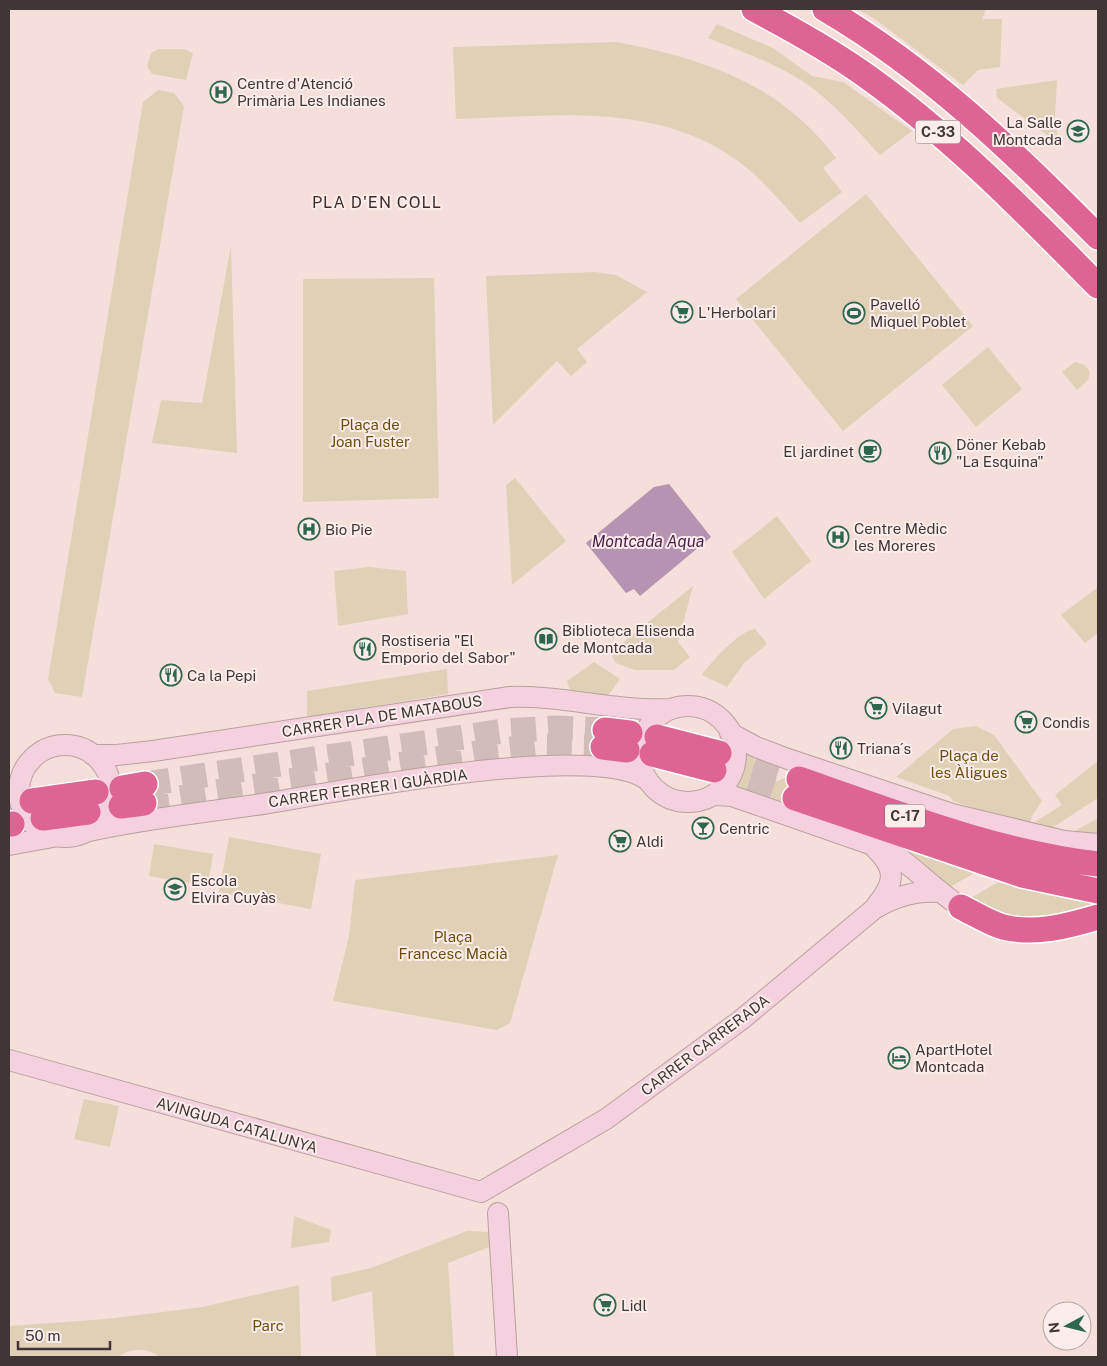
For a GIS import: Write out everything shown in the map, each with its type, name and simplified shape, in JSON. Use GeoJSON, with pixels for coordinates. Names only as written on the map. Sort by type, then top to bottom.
{"type":"FeatureCollection","features":[{"type":"Feature","properties":{"kind":"highway","name":"C-33"},"geometry":{"type":"LineString","coordinates":[[754,9],[856,69],[912,110],[988,177],[1098,286]]}},
{"type":"Feature","properties":{"kind":"highway","name":"C-33"},"geometry":{"type":"LineString","coordinates":[[825,9],[884,46],[932,81],[1010,148],[1098,237]]}},
{"type":"Feature","properties":{"kind":"highway"},"geometry":{"type":"LineString","coordinates":[[654,746],[722,756]]}},
{"type":"Feature","properties":{"kind":"highway","name":"C-17"},"geometry":{"type":"LineString","coordinates":[[1098,864],[1049,857],[797,788],[1022,875],[1098,891]]}},
{"type":"Feature","properties":{"kind":"highway"},"geometry":{"type":"LineString","coordinates":[[43,819],[91,812]]}},
{"type":"Feature","properties":{"kind":"highway"},"geometry":{"type":"LineString","coordinates":[[962,907],[1003,927],[1025,930],[1065,927],[1098,918]]}},
{"type":"Feature","properties":{"kind":"main road","name":"CARRER PLA DE MATABOUS"},"geometry":{"type":"LineString","coordinates":[[93,755],[117,756],[144,753],[510,697],[552,697],[641,710],[673,708]]}},
{"type":"Feature","properties":{"kind":"main road"},"geometry":{"type":"LineString","coordinates":[[962,907],[938,892],[912,867],[890,851],[732,796],[722,756],[721,720],[704,709],[694,706],[673,708],[656,718],[642,738],[640,763],[646,779],[658,792],[673,800],[690,802],[722,756],[756,747],[952,814],[1064,841],[1098,844]]}},
{"type":"Feature","properties":{"kind":"main road"},"geometry":{"type":"LineString","coordinates":[[43,819],[37,827],[23,809],[18,768],[38,754],[55,746],[77,746],[93,755],[107,772],[110,784],[110,797],[107,809],[101,820],[91,812]]}},
{"type":"Feature","properties":{"kind":"main road","name":"CARRER FERRER I GUÀRDIA"},"geometry":{"type":"LineString","coordinates":[[91,812],[483,771],[573,766],[626,770],[646,779]]}},
{"type":"Feature","properties":{"kind":"main road"},"geometry":{"type":"LineString","coordinates":[[10,831],[43,819]]}},
{"type":"Feature","properties":{"kind":"main road"},"geometry":{"type":"LineString","coordinates":[[872,845],[884,856],[890,868],[892,878],[889,889],[874,909]]}},
{"type":"Feature","properties":{"kind":"main road","name":"CARRER CARRERADA"},"geometry":{"type":"LineString","coordinates":[[465,1189],[481,1192],[606,1119],[741,1020],[874,909],[893,897],[924,891],[938,892]]}},
{"type":"Feature","properties":{"kind":"main road","name":"AVINGUDA CATALUNYA"},"geometry":{"type":"LineString","coordinates":[[9,1060],[465,1189]]}},
{"type":"Feature","properties":{"kind":"main road"},"geometry":{"type":"LineString","coordinates":[[498,1213],[508,1357]]}},
{"type":"Feature","properties":{"kind":"green space"},"geometry":{"type":"Polygon","coordinates":[[[856,9],[986,9],[982,19],[1002,19],[1000,67],[978,70],[963,85],[872,17],[856,9]]]}},
{"type":"Feature","properties":{"kind":"green space"},"geometry":{"type":"Polygon","coordinates":[[[717,24],[773,48],[812,76],[843,82],[912,131],[880,155],[837,109],[809,85],[767,62],[708,38],[717,24]]]}},
{"type":"Feature","properties":{"kind":"green space"},"geometry":{"type":"Polygon","coordinates":[[[616,42],[710,66],[738,78],[765,93],[814,132],[836,158],[823,168],[842,192],[800,223],[763,183],[738,161],[706,142],[673,129],[638,121],[602,116],[566,115],[456,119],[453,47],[616,42]]]}},
{"type":"Feature","properties":{"kind":"green space"},"geometry":{"type":"Polygon","coordinates":[[[159,49],[184,49],[193,53],[186,80],[152,74],[147,66],[151,53],[159,49]]]}},
{"type":"Feature","properties":{"kind":"green space"},"geometry":{"type":"Polygon","coordinates":[[[1057,80],[1055,118],[1059,144],[997,98],[996,89],[1057,80]]]}},
{"type":"Feature","properties":{"kind":"green space"},"geometry":{"type":"Polygon","coordinates":[[[158,90],[174,93],[184,106],[82,697],[55,693],[48,679],[143,102],[158,90]]]}},
{"type":"Feature","properties":{"kind":"green space","name":"Pavelló Miquel Poblet"},"geometry":{"type":"Polygon","coordinates":[[[866,194],[973,326],[843,431],[736,299],[866,194]]]}},
{"type":"Feature","properties":{"kind":"green space"},"geometry":{"type":"Polygon","coordinates":[[[231,246],[237,453],[152,443],[161,400],[202,403],[231,246]]]}},
{"type":"Feature","properties":{"kind":"green space"},"geometry":{"type":"Polygon","coordinates":[[[595,272],[616,275],[647,292],[577,349],[587,362],[571,376],[557,361],[493,425],[486,276],[595,272]]]}},
{"type":"Feature","properties":{"kind":"green space","name":"Plaça de Joan Fuster"},"geometry":{"type":"Polygon","coordinates":[[[434,278],[439,498],[303,502],[303,279],[434,278]]]}},
{"type":"Feature","properties":{"kind":"green space"},"geometry":{"type":"Polygon","coordinates":[[[988,347],[1022,389],[976,427],[942,385],[988,347]]]}},
{"type":"Feature","properties":{"kind":"green space"},"geometry":{"type":"Polygon","coordinates":[[[1075,362],[1085,365],[1090,372],[1088,380],[1077,390],[1062,372],[1075,362]]]}},
{"type":"Feature","properties":{"kind":"green space"},"geometry":{"type":"Polygon","coordinates":[[[515,478],[566,541],[512,585],[506,485],[515,478]]]}},
{"type":"Feature","properties":{"kind":"green space"},"geometry":{"type":"Polygon","coordinates":[[[777,516],[811,561],[764,599],[732,552],[777,516]]]}},
{"type":"Feature","properties":{"kind":"green space"},"geometry":{"type":"Polygon","coordinates":[[[369,567],[406,571],[408,614],[338,626],[334,571],[369,567]]]}},
{"type":"Feature","properties":{"kind":"green space"},"geometry":{"type":"Polygon","coordinates":[[[693,586],[678,642],[690,657],[674,670],[635,670],[616,663],[610,653],[693,586]]]}},
{"type":"Feature","properties":{"kind":"green space"},"geometry":{"type":"Polygon","coordinates":[[[1098,587],[1098,633],[1085,643],[1061,615],[1098,587]]]}},
{"type":"Feature","properties":{"kind":"green space"},"geometry":{"type":"Polygon","coordinates":[[[755,629],[766,642],[766,645],[744,663],[727,687],[702,675],[712,662],[734,641],[755,629]]]}},
{"type":"Feature","properties":{"kind":"green space"},"geometry":{"type":"Polygon","coordinates":[[[594,662],[620,679],[607,697],[570,690],[567,681],[594,662]]]}},
{"type":"Feature","properties":{"kind":"green space"},"geometry":{"type":"Polygon","coordinates":[[[447,669],[448,694],[307,717],[307,691],[447,669]]]}},
{"type":"Feature","properties":{"kind":"green space","name":"Plaça de les Àligues"},"geometry":{"type":"Polygon","coordinates":[[[976,726],[994,735],[1042,801],[1032,816],[1029,826],[953,801],[950,796],[896,777],[953,729],[976,726]]]}},
{"type":"Feature","properties":{"kind":"green space"},"geometry":{"type":"Polygon","coordinates":[[[743,747],[754,751],[757,791],[749,795],[733,788],[739,774],[743,747]]]}},
{"type":"Feature","properties":{"kind":"green space"},"geometry":{"type":"Polygon","coordinates":[[[1098,761],[1098,798],[1052,828],[1035,822],[1062,805],[1055,795],[1098,761]]]}},
{"type":"Feature","properties":{"kind":"green space"},"geometry":{"type":"Polygon","coordinates":[[[802,771],[789,807],[767,800],[773,783],[802,771]]]}},
{"type":"Feature","properties":{"kind":"green space"},"geometry":{"type":"Polygon","coordinates":[[[1098,818],[1098,838],[1066,836],[1098,818]]]}},
{"type":"Feature","properties":{"kind":"green space"},"geometry":{"type":"Polygon","coordinates":[[[229,837],[321,854],[311,909],[219,892],[229,837]]]}},
{"type":"Feature","properties":{"kind":"green space"},"geometry":{"type":"Polygon","coordinates":[[[154,844],[213,854],[208,886],[149,876],[154,844]]]}},
{"type":"Feature","properties":{"kind":"green space"},"geometry":{"type":"Polygon","coordinates":[[[895,845],[978,871],[950,887],[895,845]]]}},
{"type":"Feature","properties":{"kind":"green space","name":"Plaça Francesc Macià"},"geometry":{"type":"Polygon","coordinates":[[[558,855],[510,1023],[497,1030],[333,1001],[349,936],[355,880],[558,855]]]}},
{"type":"Feature","properties":{"kind":"green space"},"geometry":{"type":"Polygon","coordinates":[[[998,882],[1098,900],[1098,909],[1075,916],[1014,920],[966,901],[998,882]]]}},
{"type":"Feature","properties":{"kind":"green space"},"geometry":{"type":"Polygon","coordinates":[[[84,1099],[119,1106],[110,1147],[74,1139],[84,1099]]]}},
{"type":"Feature","properties":{"kind":"green space"},"geometry":{"type":"Polygon","coordinates":[[[294,1216],[331,1230],[329,1242],[291,1248],[294,1216]]]}},
{"type":"Feature","properties":{"kind":"green space"},"geometry":{"type":"Polygon","coordinates":[[[467,1231],[489,1232],[489,1247],[448,1263],[454,1357],[376,1357],[372,1291],[332,1302],[331,1277],[371,1268],[467,1231]]]}},
{"type":"Feature","properties":{"kind":"green space","name":"Parc"},"geometry":{"type":"Polygon","coordinates":[[[299,1285],[301,1357],[160,1357],[144,1350],[134,1350],[118,1357],[9,1357],[9,1326],[106,1319],[202,1307],[299,1285]]]}},
{"type":"Feature","properties":{"kind":"water","name":"Montcada Aqua"},"geometry":{"type":"Polygon","coordinates":[[[669,484],[711,537],[640,596],[634,589],[626,593],[586,543],[654,487],[669,484]]]}},
{"type":"Feature","properties":{"kind":"tunnel"},"geometry":{"type":"LineString","coordinates":[[145,784],[504,731],[555,728],[605,730]]}},
{"type":"Feature","properties":{"kind":"tunnel"},"geometry":{"type":"LineString","coordinates":[[144,803],[482,752],[538,746],[603,747]]}},
{"type":"Feature","properties":{"kind":"tunnel"},"geometry":{"type":"LineString","coordinates":[[719,753],[799,779]]}},
{"type":"Feature","properties":{"kind":"tunnel"},"geometry":{"type":"LineString","coordinates":[[714,770],[795,798]]}},
{"type":"Feature","properties":{"kind":"tunnel"},"geometry":{"type":"LineString","coordinates":[[9,805],[32,801]]}},
{"type":"Feature","properties":{"kind":"tunnel"},"geometry":{"type":"LineString","coordinates":[[88,812],[121,806]]}},
{"type":"Feature","properties":{"kind":"tunnel"},"geometry":{"type":"LineString","coordinates":[[12,824],[43,818]]}},
{"type":"Feature","properties":{"kind":"place","name":"Centre d'Atenció Primària Les Indianes"},"geometry":{"type":"Point","coordinates":[221,92]}},
{"type":"Feature","properties":{"kind":"place","name":"La Salle Montcada"},"geometry":{"type":"Point","coordinates":[1078,131]}},
{"type":"Feature","properties":{"kind":"place","name":"L'Herbolari"},"geometry":{"type":"Point","coordinates":[682,312]}},
{"type":"Feature","properties":{"kind":"place","name":"Pavelló Miquel Poblet"},"geometry":{"type":"Point","coordinates":[854,313]}},
{"type":"Feature","properties":{"kind":"place","name":"El jardinet"},"geometry":{"type":"Point","coordinates":[870,451]}},
{"type":"Feature","properties":{"kind":"place","name":"Döner Kebab \"La Esquina\""},"geometry":{"type":"Point","coordinates":[940,453]}},
{"type":"Feature","properties":{"kind":"place","name":"Bio Pie"},"geometry":{"type":"Point","coordinates":[309,529]}},
{"type":"Feature","properties":{"kind":"place","name":"Centre Mèdic les Moreres"},"geometry":{"type":"Point","coordinates":[838,537]}},
{"type":"Feature","properties":{"kind":"place","name":"Biblioteca Elisenda de Montcada"},"geometry":{"type":"Point","coordinates":[546,639]}},
{"type":"Feature","properties":{"kind":"place","name":"Rostiseria \"El Emporio del Sabor\""},"geometry":{"type":"Point","coordinates":[365,649]}},
{"type":"Feature","properties":{"kind":"place","name":"Ca la Pepi"},"geometry":{"type":"Point","coordinates":[171,675]}},
{"type":"Feature","properties":{"kind":"place","name":"Vilagut"},"geometry":{"type":"Point","coordinates":[876,708]}},
{"type":"Feature","properties":{"kind":"place","name":"Condis"},"geometry":{"type":"Point","coordinates":[1026,722]}},
{"type":"Feature","properties":{"kind":"place","name":"Triana´s"},"geometry":{"type":"Point","coordinates":[841,748]}},
{"type":"Feature","properties":{"kind":"place","name":"Centric"},"geometry":{"type":"Point","coordinates":[703,828]}},
{"type":"Feature","properties":{"kind":"place","name":"Aldi"},"geometry":{"type":"Point","coordinates":[620,841]}},
{"type":"Feature","properties":{"kind":"place","name":"Escola Elvira Cuyàs"},"geometry":{"type":"Point","coordinates":[175,889]}},
{"type":"Feature","properties":{"kind":"place","name":"ApartHotel Montcada"},"geometry":{"type":"Point","coordinates":[899,1058]}},
{"type":"Feature","properties":{"kind":"place","name":"Lidl"},"geometry":{"type":"Point","coordinates":[605,1305]}},
{"type":"Feature","properties":{"kind":"district","name":"PLA D'EN COLL"},"geometry":{"type":"Point","coordinates":[377,202]}}]}
